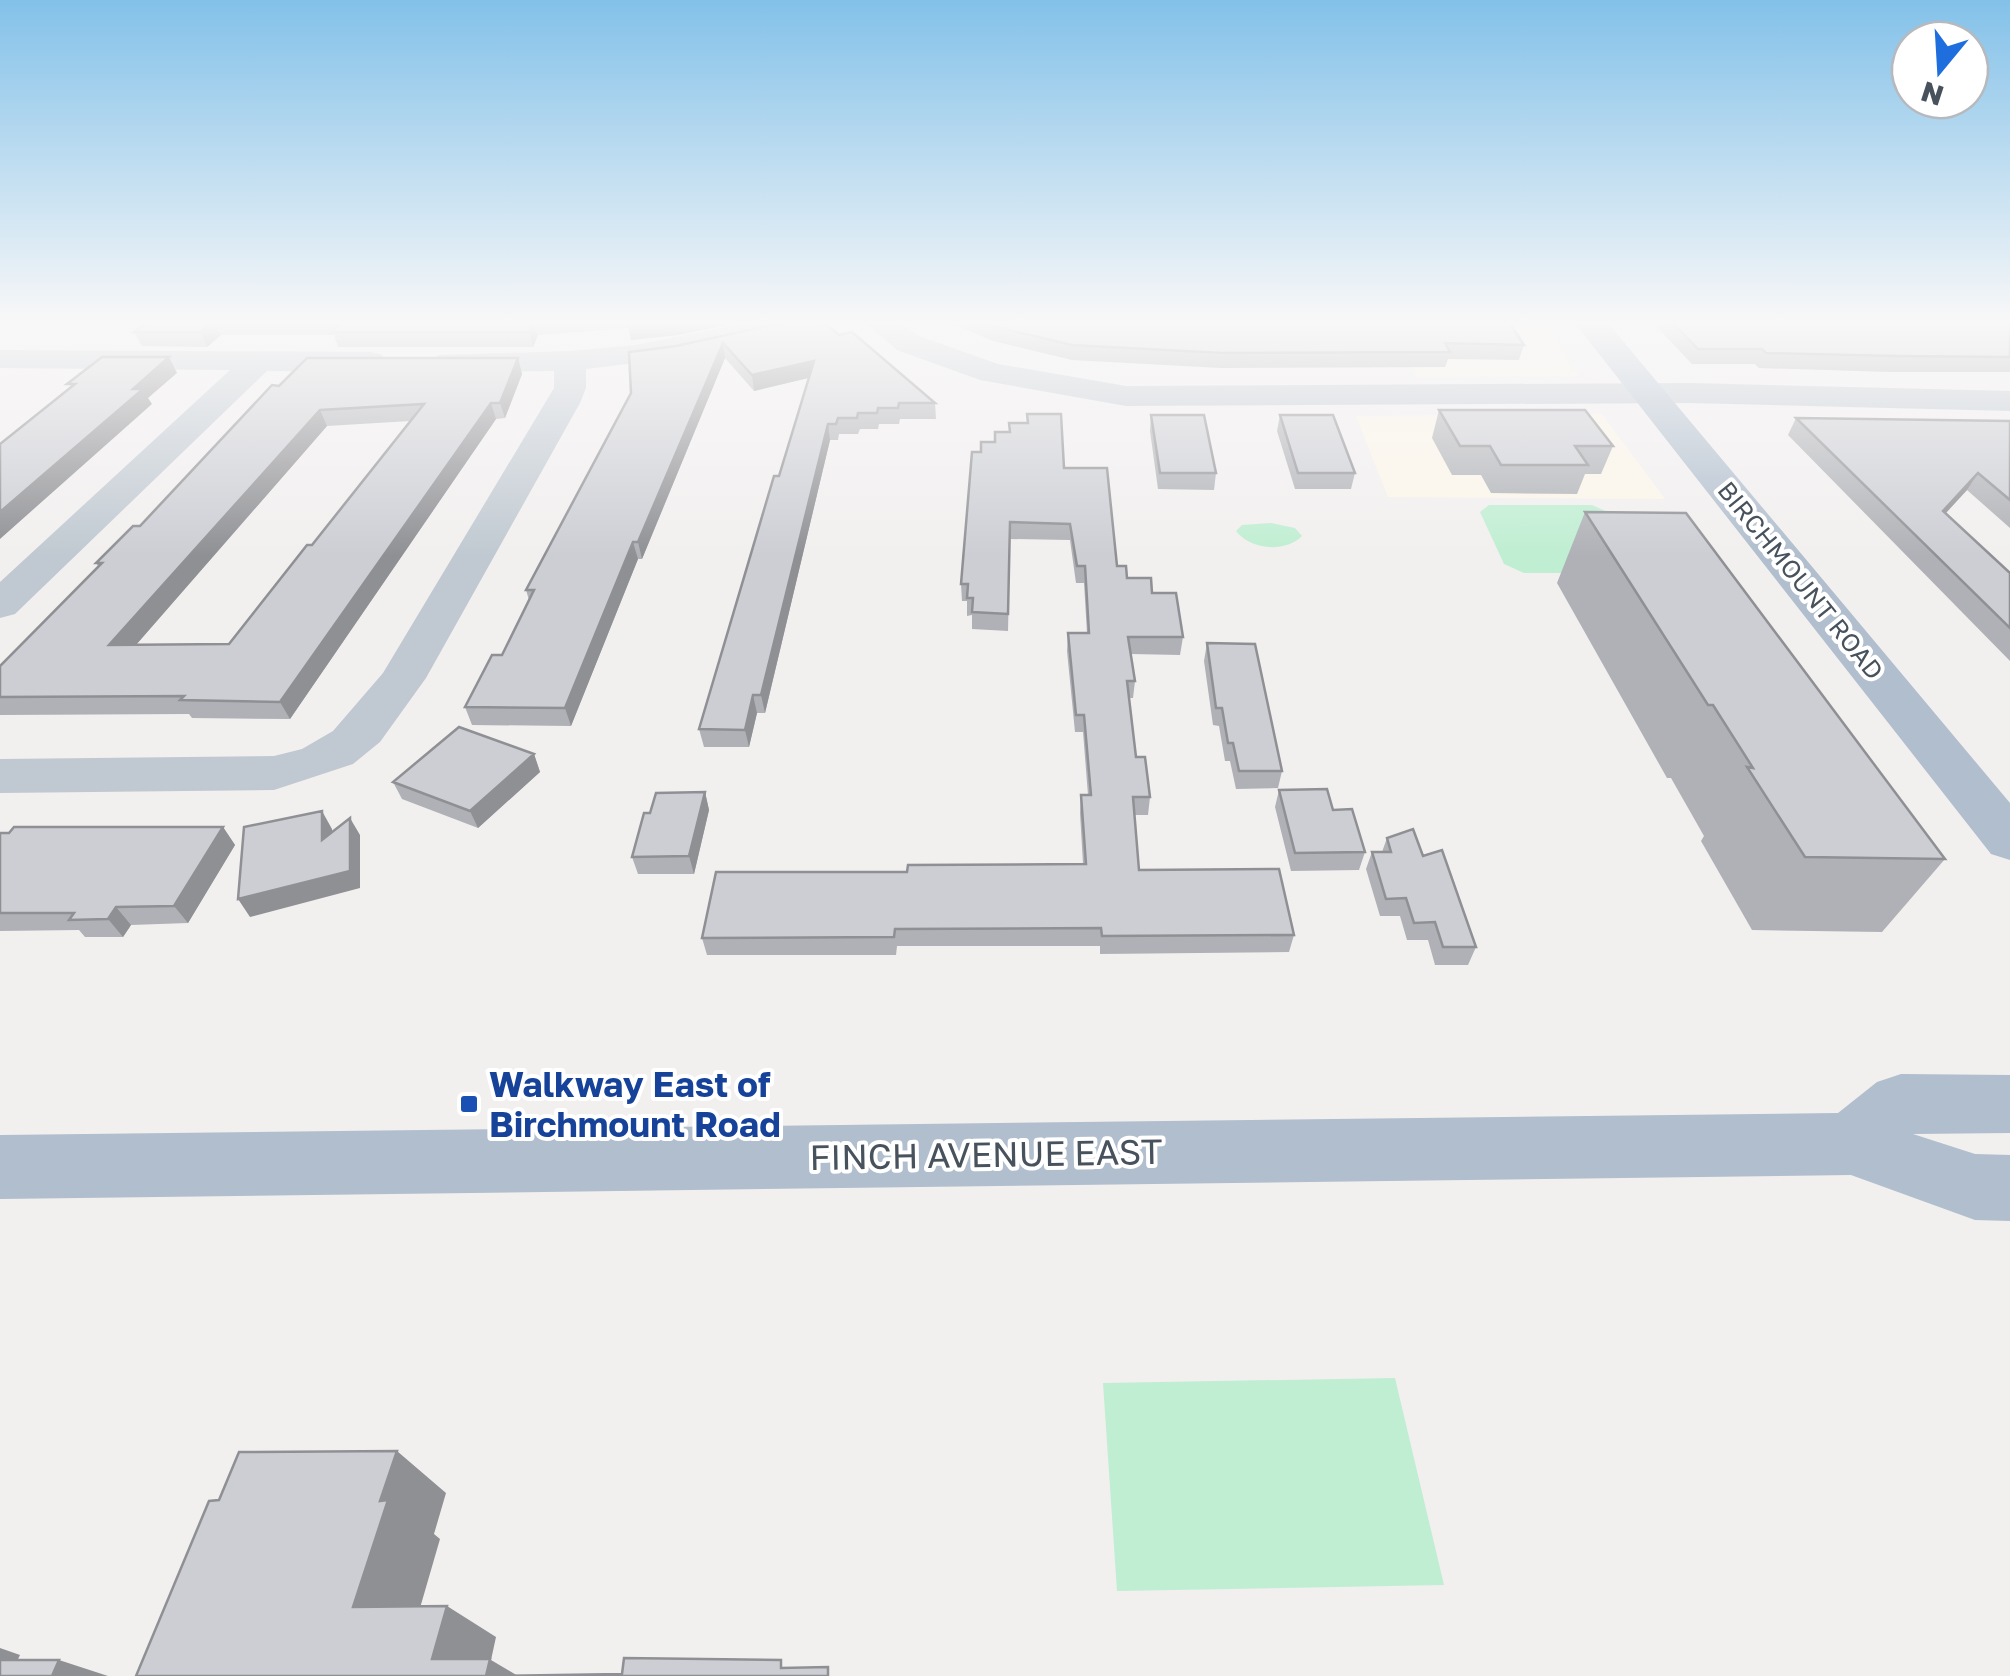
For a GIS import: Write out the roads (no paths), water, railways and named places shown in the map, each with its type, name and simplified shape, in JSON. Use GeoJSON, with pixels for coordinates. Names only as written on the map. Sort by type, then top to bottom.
{"type":"FeatureCollection","features":[{"type":"Feature","properties":{"kind":"main road","name":"BIRCHMOUNT ROAD"},"geometry":{"type":"LineString","coordinates":[[1654,400],[2010,840]]}},
{"type":"Feature","properties":{"kind":"main road"},"geometry":{"type":"LineString","coordinates":[[1851,1144],[1900,1103],[2010,1104]]}},
{"type":"Feature","properties":{"kind":"main road","name":"FINCH AVENUE EAST"},"geometry":{"type":"LineString","coordinates":[[0,1167],[1851,1144],[1975,1186],[2010,1188]]}},
{"type":"Feature","properties":{"kind":"street"},"geometry":{"type":"LineString","coordinates":[[0,606],[218,400]]}},
{"type":"Feature","properties":{"kind":"street"},"geometry":{"type":"LineString","coordinates":[[0,776],[274,773],[310,766],[346,750],[403,678],[565,400]]}},
{"type":"Feature","properties":{"kind":"street"},"geometry":{"type":"LineString","coordinates":[[1969,400],[2010,401]]}},
{"type":"Feature","properties":{"kind":"place","name":"Walkway East of Birchmount Road"},"geometry":{"type":"Point","coordinates":[469,1104]}}]}
